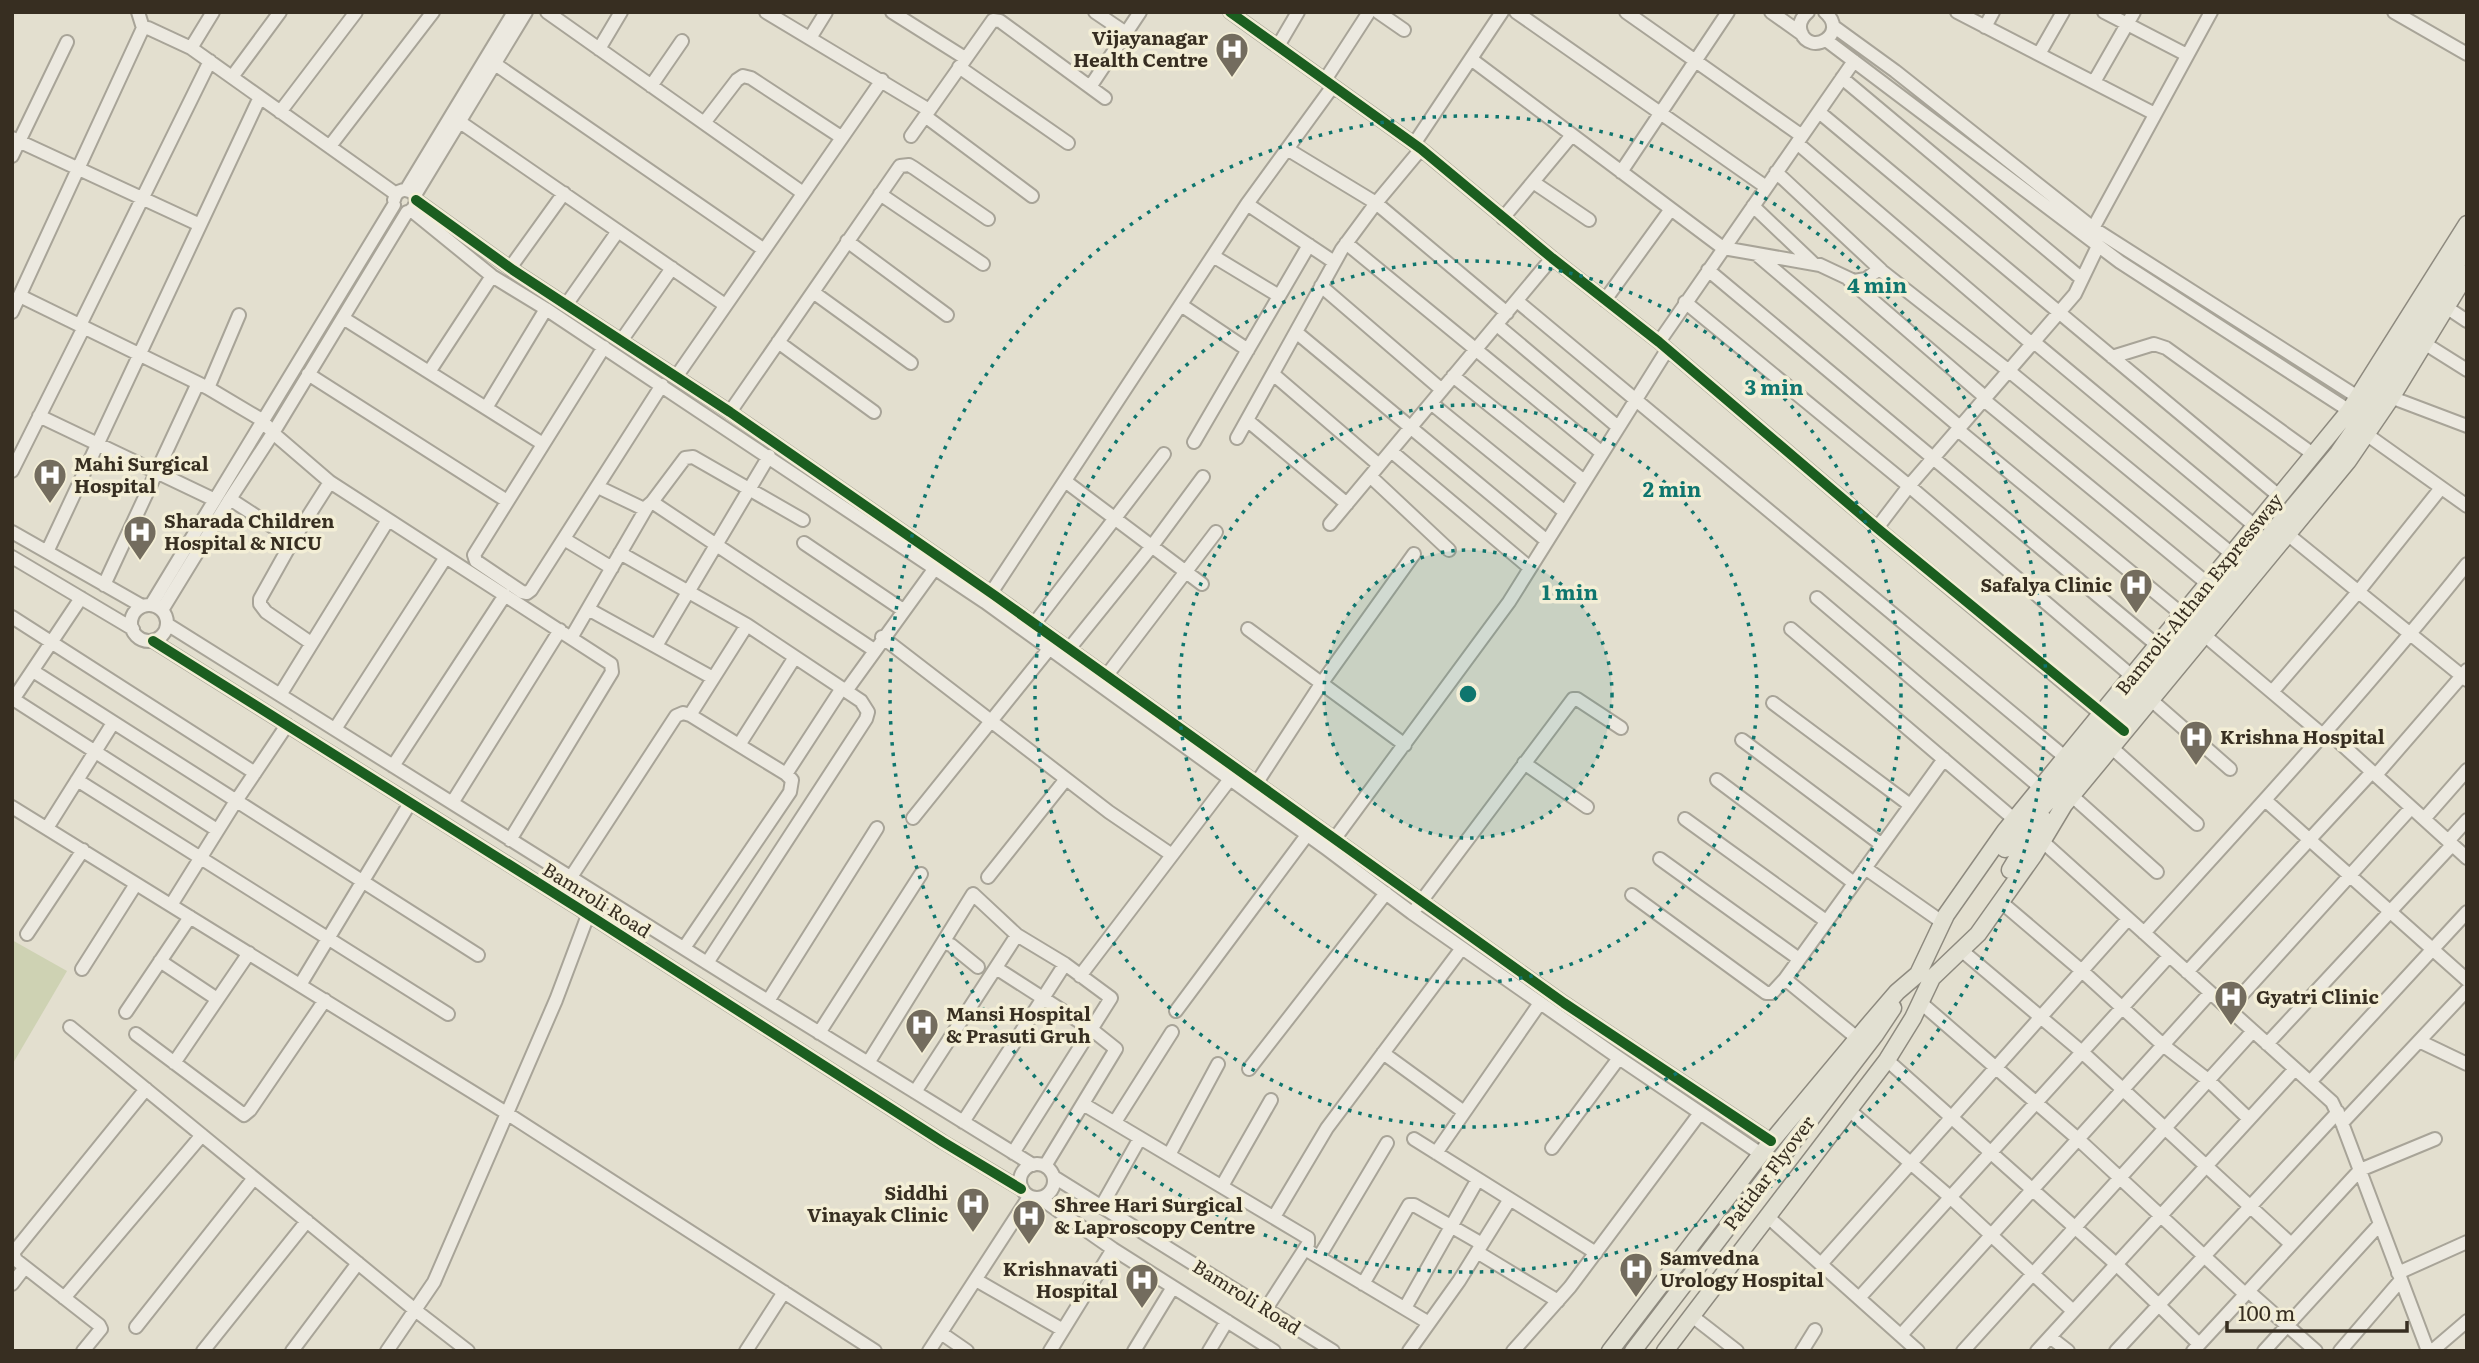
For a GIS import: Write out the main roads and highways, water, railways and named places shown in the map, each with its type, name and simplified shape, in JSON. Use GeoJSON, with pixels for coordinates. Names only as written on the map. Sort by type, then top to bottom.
{"type":"FeatureCollection","features":[{"type":"Feature","properties":{"kind":"main road","name":"Bamroli-Althan Expressway"},"geometry":{"type":"LineString","coordinates":[[2047,792],[2066,758],[2112,723],[2133,677],[2313,454],[2366,410],[2467,224]]}},
{"type":"Feature","properties":{"kind":"main road"},"geometry":{"type":"LineString","coordinates":[[1925,976],[1978,934],[2071,795],[2111,747],[2112,723],[2150,699],[2348,461],[2366,410],[2424,343],[2446,307],[2467,246]]}},
{"type":"Feature","properties":{"kind":"main road","name":"Bamroli-Althan Expressway"},"geometry":{"type":"LineString","coordinates":[[1610,1351],[1766,1148],[1857,1038],[1897,992],[1925,976],[1942,922],[2015,820],[2047,792],[2112,723],[2338,453],[2463,263]]}},
{"type":"Feature","properties":{"kind":"main road"},"geometry":{"type":"LineString","coordinates":[[1925,976],[1929,961],[1960,911],[2047,792]]}},
{"type":"Feature","properties":{"kind":"main road","name":"Patidar Flyover"},"geometry":{"type":"LineString","coordinates":[[1633,1351],[1883,1048],[1913,1018],[1920,1002],[1925,976]]}},
{"type":"Feature","properties":{"kind":"main road","name":"Patidar Flyover"},"geometry":{"type":"LineString","coordinates":[[1652,1351],[1883,1048],[1897,992]]}},
{"type":"Feature","properties":{"kind":"main road"},"geometry":{"type":"LineString","coordinates":[[1665,1351],[1849,1110],[1883,1048]]}},
{"type":"Feature","properties":{"kind":"place","name":"Vijayanagar Health Centre"},"geometry":{"type":"Point","coordinates":[1232,79]}},
{"type":"Feature","properties":{"kind":"place","name":"Mahi Surgical Hospital"},"geometry":{"type":"Point","coordinates":[50,505]}},
{"type":"Feature","properties":{"kind":"place","name":"Sharada Children Hospital & NICU"},"geometry":{"type":"Point","coordinates":[140,562]}},
{"type":"Feature","properties":{"kind":"place","name":"Safalya Clinic"},"geometry":{"type":"Point","coordinates":[2136,615]}},
{"type":"Feature","properties":{"kind":"place","name":"Krishna Hospital"},"geometry":{"type":"Point","coordinates":[2196,767]}},
{"type":"Feature","properties":{"kind":"place","name":"Gyatri Clinic"},"geometry":{"type":"Point","coordinates":[2231,1027]}},
{"type":"Feature","properties":{"kind":"place","name":"Mansi Hospital & Prasuti Gruh"},"geometry":{"type":"Point","coordinates":[922,1055]}},
{"type":"Feature","properties":{"kind":"place","name":"Siddhi Vinayak Clinic"},"geometry":{"type":"Point","coordinates":[973,1234]}},
{"type":"Feature","properties":{"kind":"place","name":"Shree Hari Surgical & Laproscopy Centre"},"geometry":{"type":"Point","coordinates":[1029,1246]}},
{"type":"Feature","properties":{"kind":"place","name":"Samvedna Urology Hospital"},"geometry":{"type":"Point","coordinates":[1636,1299]}},
{"type":"Feature","properties":{"kind":"place","name":"Krishnavati Hospital"},"geometry":{"type":"Point","coordinates":[1142,1310]}}]}
